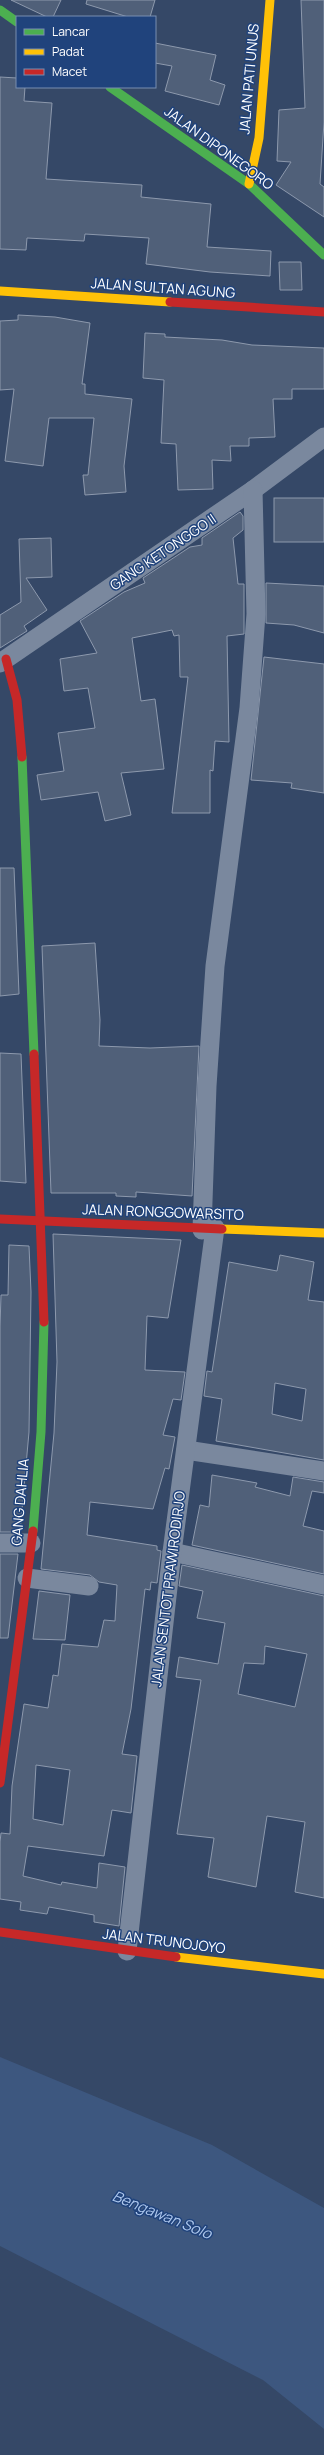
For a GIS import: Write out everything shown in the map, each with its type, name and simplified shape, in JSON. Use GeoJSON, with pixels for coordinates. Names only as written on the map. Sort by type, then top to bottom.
{"type":"FeatureCollection","features":[{"type":"Feature","properties":{"kind":"street","name":"JALAN PATI UNUS"},"geometry":{"type":"LineString","coordinates":[[249,184],[259,138],[270,0]]}},
{"type":"Feature","properties":{"kind":"street"},"geometry":{"type":"LineString","coordinates":[[0,10],[16,21]]}},
{"type":"Feature","properties":{"kind":"street","name":"JALAN DIPONEGORO"},"geometry":{"type":"LineString","coordinates":[[111,88],[249,184],[324,255]]}},
{"type":"Feature","properties":{"kind":"street","name":"JALAN SULTAN AGUNG"},"geometry":{"type":"LineString","coordinates":[[0,291],[324,312]]}},
{"type":"Feature","properties":{"kind":"street","name":"GANG KETONGGO II"},"geometry":{"type":"LineString","coordinates":[[2,659],[253,490],[324,437]]}},
{"type":"Feature","properties":{"kind":"street","name":"JALAN SENTOT PRAWIRODIRJO"},"geometry":{"type":"LineString","coordinates":[[127,1951],[172,1552],[186,1450],[209,1229],[207,1086],[215,966],[249,708],[256,614],[253,490]]}},
{"type":"Feature","properties":{"kind":"street","name":"GANG DAHLIA"},"geometry":{"type":"LineString","coordinates":[[0,1783],[31,1543],[46,1346],[46,1286],[40,1221],[22,748],[17,700],[2,659]]}},
{"type":"Feature","properties":{"kind":"street","name":"JALAN RONGGOWARSITO"},"geometry":{"type":"LineString","coordinates":[[0,1219],[324,1234]]}},
{"type":"Feature","properties":{"kind":"street"},"geometry":{"type":"LineString","coordinates":[[186,1450],[324,1471]]}},
{"type":"Feature","properties":{"kind":"street"},"geometry":{"type":"LineString","coordinates":[[0,1542],[31,1543]]}},
{"type":"Feature","properties":{"kind":"street"},"geometry":{"type":"LineString","coordinates":[[172,1552],[324,1585]]}},
{"type":"Feature","properties":{"kind":"street"},"geometry":{"type":"LineString","coordinates":[[27,1578],[90,1586]]}},
{"type":"Feature","properties":{"kind":"street","name":"JALAN TRUNOJOYO"},"geometry":{"type":"LineString","coordinates":[[0,1932],[127,1951],[324,1970]]}},
{"type":"Feature","properties":{"kind":"water","name":"Bengawan Solo"},"geometry":{"type":"Polygon","coordinates":[[[0,2057],[212,2145],[324,2208],[324,2429],[263,2380],[0,2246],[0,2057]]]}},
{"type":"Feature","properties":{"kind":"building"},"geometry":{"type":"Polygon","coordinates":[[[11,0],[61,0],[53,16],[45,16],[11,0]]]}},
{"type":"Feature","properties":{"kind":"building"},"geometry":{"type":"Polygon","coordinates":[[[87,0],[155,0],[150,16],[125,16],[86,4],[87,0]]]}},
{"type":"Feature","properties":{"kind":"building"},"geometry":{"type":"Polygon","coordinates":[[[301,0],[324,0],[324,122],[320,184],[324,187],[324,217],[276,185],[291,162],[277,161],[279,110],[305,108],[301,0]]]}},
{"type":"Feature","properties":{"kind":"building"},"geometry":{"type":"Polygon","coordinates":[[[156,43],[216,55],[210,80],[225,85],[219,105],[165,91],[172,66],[156,63],[156,43]]]}},
{"type":"Feature","properties":{"kind":"building"},"geometry":{"type":"Polygon","coordinates":[[[0,77],[16,78],[16,88],[25,88],[24,101],[52,103],[46,179],[142,185],[141,197],[211,204],[207,247],[271,251],[270,276],[210,272],[146,264],[149,238],[85,234],[84,241],[27,238],[26,250],[0,249],[0,77]]]}},
{"type":"Feature","properties":{"kind":"building"},"geometry":{"type":"Polygon","coordinates":[[[279,262],[301,262],[302,290],[280,290],[279,262]]]}},
{"type":"Feature","properties":{"kind":"building"},"geometry":{"type":"Polygon","coordinates":[[[18,315],[55,317],[90,323],[82,384],[85,384],[85,394],[132,399],[124,466],[126,492],[85,495],[83,475],[88,475],[94,418],[49,418],[43,466],[5,461],[14,389],[0,390],[0,321],[18,320],[18,315]]]}},
{"type":"Feature","properties":{"kind":"building"},"geometry":{"type":"Polygon","coordinates":[[[145,333],[165,334],[165,337],[222,340],[252,345],[324,348],[324,389],[292,389],[292,399],[273,399],[275,437],[249,438],[249,446],[230,446],[231,461],[212,460],[213,489],[178,490],[176,444],[161,443],[164,380],[143,378],[145,333]]]}},
{"type":"Feature","properties":{"kind":"building"},"geometry":{"type":"Polygon","coordinates":[[[274,498],[324,498],[324,542],[274,542],[274,498]]]}},
{"type":"Feature","properties":{"kind":"building"},"geometry":{"type":"Polygon","coordinates":[[[240,512],[243,516],[243,530],[233,538],[238,584],[244,584],[244,634],[227,636],[229,742],[215,741],[213,771],[210,770],[210,813],[172,813],[188,677],[180,677],[179,635],[174,636],[172,630],[132,638],[141,701],[155,699],[164,769],[121,773],[131,815],[105,821],[98,792],[41,800],[37,775],[64,771],[58,733],[95,728],[88,688],[64,691],[60,659],[97,653],[80,621],[124,592],[145,583],[143,578],[190,547],[202,545],[202,538],[240,512]]]}},
{"type":"Feature","properties":{"kind":"building"},"geometry":{"type":"Polygon","coordinates":[[[51,538],[52,577],[26,578],[47,610],[24,626],[27,631],[0,648],[0,615],[21,602],[19,539],[51,538]]]}},
{"type":"Feature","properties":{"kind":"building"},"geometry":{"type":"Polygon","coordinates":[[[266,583],[324,586],[324,633],[294,625],[266,623],[266,583]]]}},
{"type":"Feature","properties":{"kind":"building"},"geometry":{"type":"Polygon","coordinates":[[[264,657],[324,664],[324,793],[291,788],[292,783],[251,780],[264,657]]]}},
{"type":"Feature","properties":{"kind":"building"},"geometry":{"type":"Polygon","coordinates":[[[0,868],[14,868],[19,994],[0,996],[0,868]]]}},
{"type":"Feature","properties":{"kind":"building"},"geometry":{"type":"Polygon","coordinates":[[[95,943],[100,1020],[99,1046],[150,1048],[199,1046],[192,1196],[136,1192],[136,1197],[116,1196],[116,1193],[51,1193],[42,946],[95,943]]]}},
{"type":"Feature","properties":{"kind":"building"},"geometry":{"type":"Polygon","coordinates":[[[0,1053],[21,1054],[26,1183],[0,1181],[0,1053]]]}},
{"type":"Feature","properties":{"kind":"building"},"geometry":{"type":"Polygon","coordinates":[[[53,1234],[181,1240],[168,1318],[147,1316],[145,1370],[185,1372],[181,1400],[173,1399],[163,1435],[175,1437],[169,1469],[165,1468],[153,1509],[90,1502],[87,1535],[157,1546],[157,1550],[161,1551],[157,1583],[151,1582],[150,1590],[145,1589],[131,1709],[122,1754],[137,1756],[131,1813],[112,1810],[104,1856],[28,1846],[23,1876],[61,1885],[62,1882],[97,1888],[99,1863],[125,1867],[119,1926],[94,1922],[94,1915],[49,1907],[47,1914],[20,1910],[21,1902],[0,1899],[1,1833],[10,1834],[12,1786],[24,1704],[48,1708],[53,1675],[58,1676],[62,1644],[98,1647],[104,1620],[115,1621],[117,1585],[99,1582],[90,1575],[41,1569],[54,1433],[57,1362],[53,1234]],[[36,1765],[33,1819],[63,1825],[70,1770],[36,1765]]]}},
{"type":"Feature","properties":{"kind":"building"},"geometry":{"type":"Polygon","coordinates":[[[9,1245],[29,1246],[31,1292],[29,1432],[20,1532],[0,1532],[1,1295],[8,1295],[9,1245]]]}},
{"type":"Feature","properties":{"kind":"building"},"geometry":{"type":"Polygon","coordinates":[[[280,1255],[314,1262],[308,1300],[324,1302],[324,1460],[216,1441],[222,1399],[204,1396],[207,1371],[212,1372],[229,1262],[277,1271],[280,1255]],[[275,1383],[272,1414],[302,1421],[306,1389],[275,1383]]]}},
{"type":"Feature","properties":{"kind":"building"},"geometry":{"type":"Polygon","coordinates":[[[212,1475],[257,1483],[255,1487],[290,1496],[293,1477],[324,1482],[324,1493],[312,1491],[303,1526],[324,1531],[324,1574],[192,1545],[200,1505],[209,1507],[212,1475]]]}},
{"type":"Feature","properties":{"kind":"building"},"geometry":{"type":"Polygon","coordinates":[[[0,1554],[18,1554],[8,1638],[0,1638],[0,1554]]]}},
{"type":"Feature","properties":{"kind":"building"},"geometry":{"type":"Polygon","coordinates":[[[182,1565],[324,1596],[324,1898],[295,1892],[305,1822],[267,1816],[256,1887],[208,1877],[214,1838],[177,1834],[201,1680],[176,1677],[179,1657],[218,1664],[225,1623],[197,1618],[203,1591],[179,1586],[182,1565]],[[265,1646],[264,1664],[244,1663],[238,1694],[295,1707],[307,1654],[265,1646]]]}},
{"type":"Feature","properties":{"kind":"building"},"geometry":{"type":"Polygon","coordinates":[[[39,1591],[70,1595],[65,1640],[33,1639],[39,1591]]]}},
{"type":"Feature","properties":{"kind":"traffic: fast"},"geometry":{"type":"LineString","coordinates":[[0,10],[16,21]]}},
{"type":"Feature","properties":{"kind":"traffic: fast"},"geometry":{"type":"LineString","coordinates":[[111,88],[249,184],[324,255]]}},
{"type":"Feature","properties":{"kind":"traffic: fast"},"geometry":{"type":"LineString","coordinates":[[22,757],[34,1054]]}},
{"type":"Feature","properties":{"kind":"traffic: fast"},"geometry":{"type":"LineString","coordinates":[[33,1531],[41,1432],[44,1322]]}},
{"type":"Feature","properties":{"kind":"traffic: slow"},"geometry":{"type":"LineString","coordinates":[[249,184],[259,138],[270,0]]}},
{"type":"Feature","properties":{"kind":"traffic: slow"},"geometry":{"type":"LineString","coordinates":[[0,291],[170,302]]}},
{"type":"Feature","properties":{"kind":"traffic: slow"},"geometry":{"type":"LineString","coordinates":[[222,1229],[324,1233]]}},
{"type":"Feature","properties":{"kind":"traffic: slow"},"geometry":{"type":"LineString","coordinates":[[176,1957],[324,1974]]}},
{"type":"Feature","properties":{"kind":"traffic: jam"},"geometry":{"type":"LineString","coordinates":[[170,302],[324,312]]}},
{"type":"Feature","properties":{"kind":"traffic: jam"},"geometry":{"type":"LineString","coordinates":[[6,659],[17,700],[22,757]]}},
{"type":"Feature","properties":{"kind":"traffic: jam"},"geometry":{"type":"LineString","coordinates":[[34,1054],[44,1322]]}},
{"type":"Feature","properties":{"kind":"traffic: jam"},"geometry":{"type":"LineString","coordinates":[[0,1219],[222,1229]]}},
{"type":"Feature","properties":{"kind":"traffic: jam"},"geometry":{"type":"LineString","coordinates":[[0,1783],[33,1531]]}},
{"type":"Feature","properties":{"kind":"traffic: jam"},"geometry":{"type":"LineString","coordinates":[[0,1932],[176,1957]]}}]}
